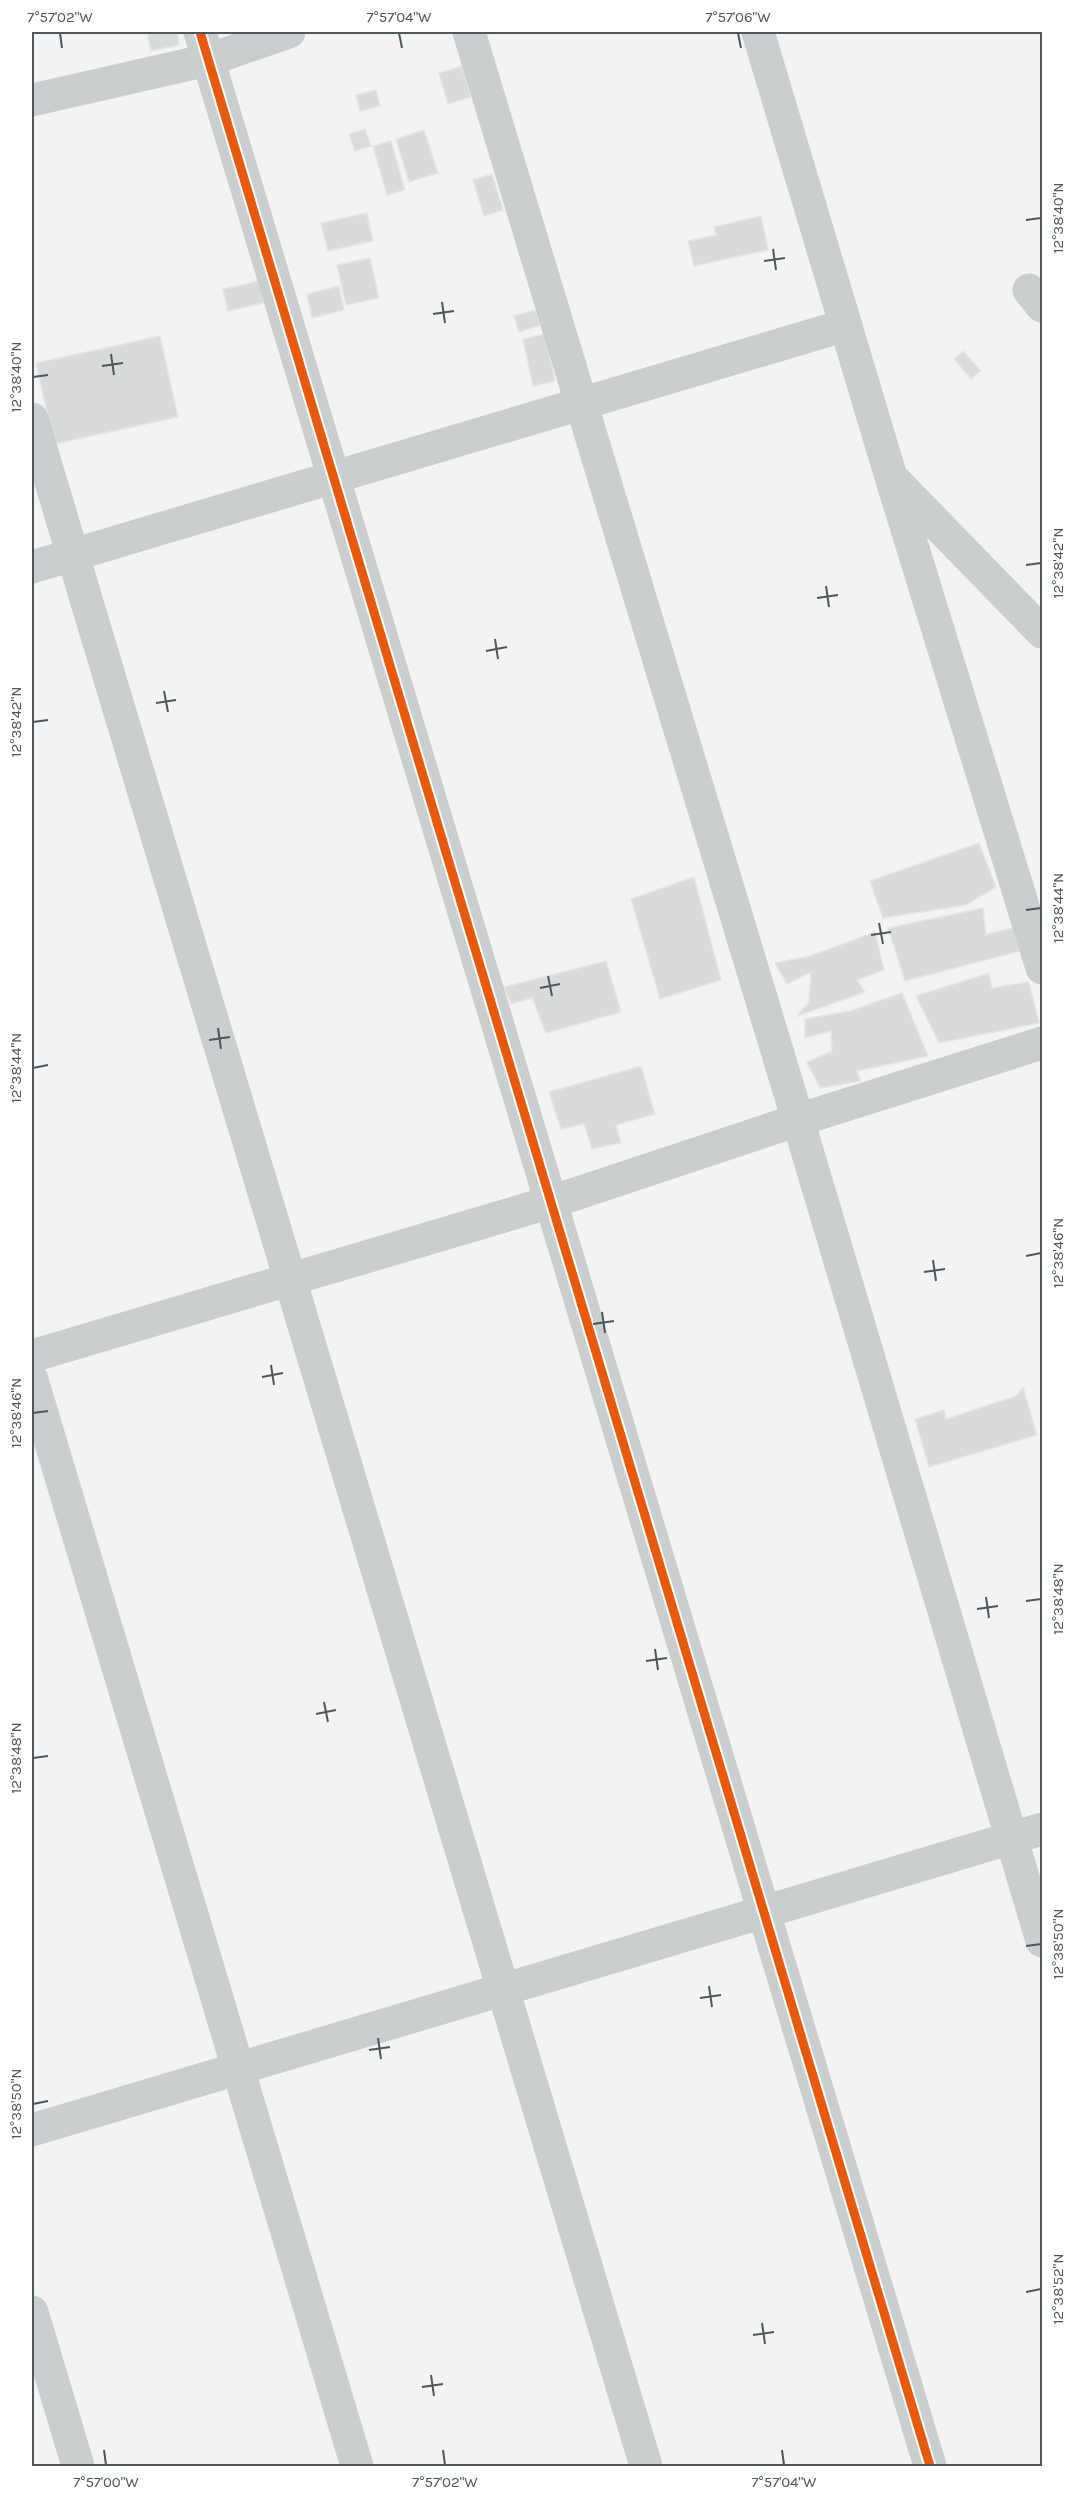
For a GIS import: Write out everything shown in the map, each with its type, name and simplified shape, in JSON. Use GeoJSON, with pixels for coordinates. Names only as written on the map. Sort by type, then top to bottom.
{"type":"FeatureCollection","features":[{"type":"Feature","properties":{"kind":"street"},"geometry":{"type":"LineString","coordinates":[[32,100],[204,46],[289,32]]}},
{"type":"Feature","properties":{"kind":"street"},"geometry":{"type":"LineString","coordinates":[[469,32],[798,1120],[1042,1941]]}},
{"type":"Feature","properties":{"kind":"street"},"geometry":{"type":"LineString","coordinates":[[758,32],[891,477],[1042,968]]}},
{"type":"Feature","properties":{"kind":"street"},"geometry":{"type":"LineString","coordinates":[[204,46],[930,2466]]}},
{"type":"Feature","properties":{"kind":"street"},"geometry":{"type":"LineString","coordinates":[[32,567],[846,325]]}},
{"type":"Feature","properties":{"kind":"street"},"geometry":{"type":"LineString","coordinates":[[32,419],[646,2466]]}},
{"type":"Feature","properties":{"kind":"street"},"geometry":{"type":"LineString","coordinates":[[891,477],[1042,632]]}},
{"type":"Feature","properties":{"kind":"street"},"geometry":{"type":"LineString","coordinates":[[32,1356],[551,1202],[798,1120],[1042,1043]]}},
{"type":"Feature","properties":{"kind":"street"},"geometry":{"type":"LineString","coordinates":[[32,1380],[357,2466]]}},
{"type":"Feature","properties":{"kind":"street"},"geometry":{"type":"LineString","coordinates":[[32,2130],[1042,1829]]}},
{"type":"Feature","properties":{"kind":"street"},"geometry":{"type":"LineString","coordinates":[[32,2312],[78,2466]]}},
{"type":"Feature","properties":{"kind":"building"},"geometry":{"type":"Polygon","coordinates":[[[147,32],[177,32],[179,45],[151,51],[147,32]]]}},
{"type":"Feature","properties":{"kind":"building"},"geometry":{"type":"Polygon","coordinates":[[[462,66],[471,97],[448,104],[439,73],[462,66]]]}},
{"type":"Feature","properties":{"kind":"building"},"geometry":{"type":"Polygon","coordinates":[[[376,90],[380,106],[360,111],[356,95],[376,90]]]}},
{"type":"Feature","properties":{"kind":"building"},"geometry":{"type":"Polygon","coordinates":[[[365,129],[371,146],[355,151],[349,134],[365,129]]]}},
{"type":"Feature","properties":{"kind":"building"},"geometry":{"type":"Polygon","coordinates":[[[424,130],[438,173],[409,182],[396,139],[424,130]]]}},
{"type":"Feature","properties":{"kind":"building"},"geometry":{"type":"Polygon","coordinates":[[[391,141],[405,190],[387,195],[373,146],[391,141]]]}},
{"type":"Feature","properties":{"kind":"building"},"geometry":{"type":"Polygon","coordinates":[[[492,174],[503,210],[484,216],[473,180],[492,174]]]}},
{"type":"Feature","properties":{"kind":"building"},"geometry":{"type":"Polygon","coordinates":[[[367,213],[373,241],[328,251],[321,223],[367,213]]]}},
{"type":"Feature","properties":{"kind":"building"},"geometry":{"type":"Polygon","coordinates":[[[761,216],[768,250],[694,266],[688,241],[716,235],[714,227],[761,216]]]}},
{"type":"Feature","properties":{"kind":"building"},"geometry":{"type":"Polygon","coordinates":[[[370,258],[379,298],[346,305],[337,265],[370,258]]]}},
{"type":"Feature","properties":{"kind":"building"},"geometry":{"type":"Polygon","coordinates":[[[259,281],[264,303],[228,311],[223,289],[259,281]]]}},
{"type":"Feature","properties":{"kind":"building"},"geometry":{"type":"Polygon","coordinates":[[[339,286],[344,310],[312,318],[307,294],[339,286]]]}},
{"type":"Feature","properties":{"kind":"building"},"geometry":{"type":"Polygon","coordinates":[[[535,310],[541,325],[519,332],[514,316],[535,310]]]}},
{"type":"Feature","properties":{"kind":"building"},"geometry":{"type":"Polygon","coordinates":[[[545,334],[555,381],[533,386],[523,339],[545,334]]]}},
{"type":"Feature","properties":{"kind":"building"},"geometry":{"type":"Polygon","coordinates":[[[160,336],[178,417],[54,444],[36,363],[160,336]]]}},
{"type":"Feature","properties":{"kind":"building"},"geometry":{"type":"Polygon","coordinates":[[[963,351],[981,371],[971,379],[954,359],[963,351]]]}},
{"type":"Feature","properties":{"kind":"building"},"geometry":{"type":"Polygon","coordinates":[[[979,843],[996,887],[966,905],[883,918],[870,881],[979,843]]]}},
{"type":"Feature","properties":{"kind":"building"},"geometry":{"type":"Polygon","coordinates":[[[694,877],[721,980],[660,999],[631,899],[694,877]]]}},
{"type":"Feature","properties":{"kind":"building"},"geometry":{"type":"Polygon","coordinates":[[[983,908],[986,934],[1014,928],[1020,951],[905,981],[888,928],[983,908]]]}},
{"type":"Feature","properties":{"kind":"building"},"geometry":{"type":"Polygon","coordinates":[[[875,932],[884,970],[857,980],[865,992],[797,1016],[809,1002],[811,972],[787,984],[775,963],[810,956],[875,932]]]}},
{"type":"Feature","properties":{"kind":"building"},"geometry":{"type":"Polygon","coordinates":[[[606,961],[621,1012],[546,1033],[532,998],[511,1004],[504,987],[606,961]]]}},
{"type":"Feature","properties":{"kind":"building"},"geometry":{"type":"Polygon","coordinates":[[[989,973],[992,988],[1029,982],[1039,1023],[939,1043],[916,996],[989,973]]]}},
{"type":"Feature","properties":{"kind":"building"},"geometry":{"type":"Polygon","coordinates":[[[902,993],[928,1056],[857,1071],[861,1081],[820,1088],[807,1062],[832,1051],[831,1031],[805,1038],[805,1019],[850,1011],[902,993]]]}},
{"type":"Feature","properties":{"kind":"building"},"geometry":{"type":"Polygon","coordinates":[[[641,1066],[655,1114],[616,1125],[621,1143],[592,1149],[584,1124],[561,1129],[549,1092],[641,1066]]]}},
{"type":"Feature","properties":{"kind":"building"},"geometry":{"type":"Polygon","coordinates":[[[1023,1387],[1037,1435],[929,1467],[915,1419],[944,1410],[946,1419],[1016,1396],[1023,1387]]]}},
{"type":"Feature","properties":{"kind":"cycle path"},"geometry":{"type":"LineString","coordinates":[[200,32],[930,2466]]}}]}
